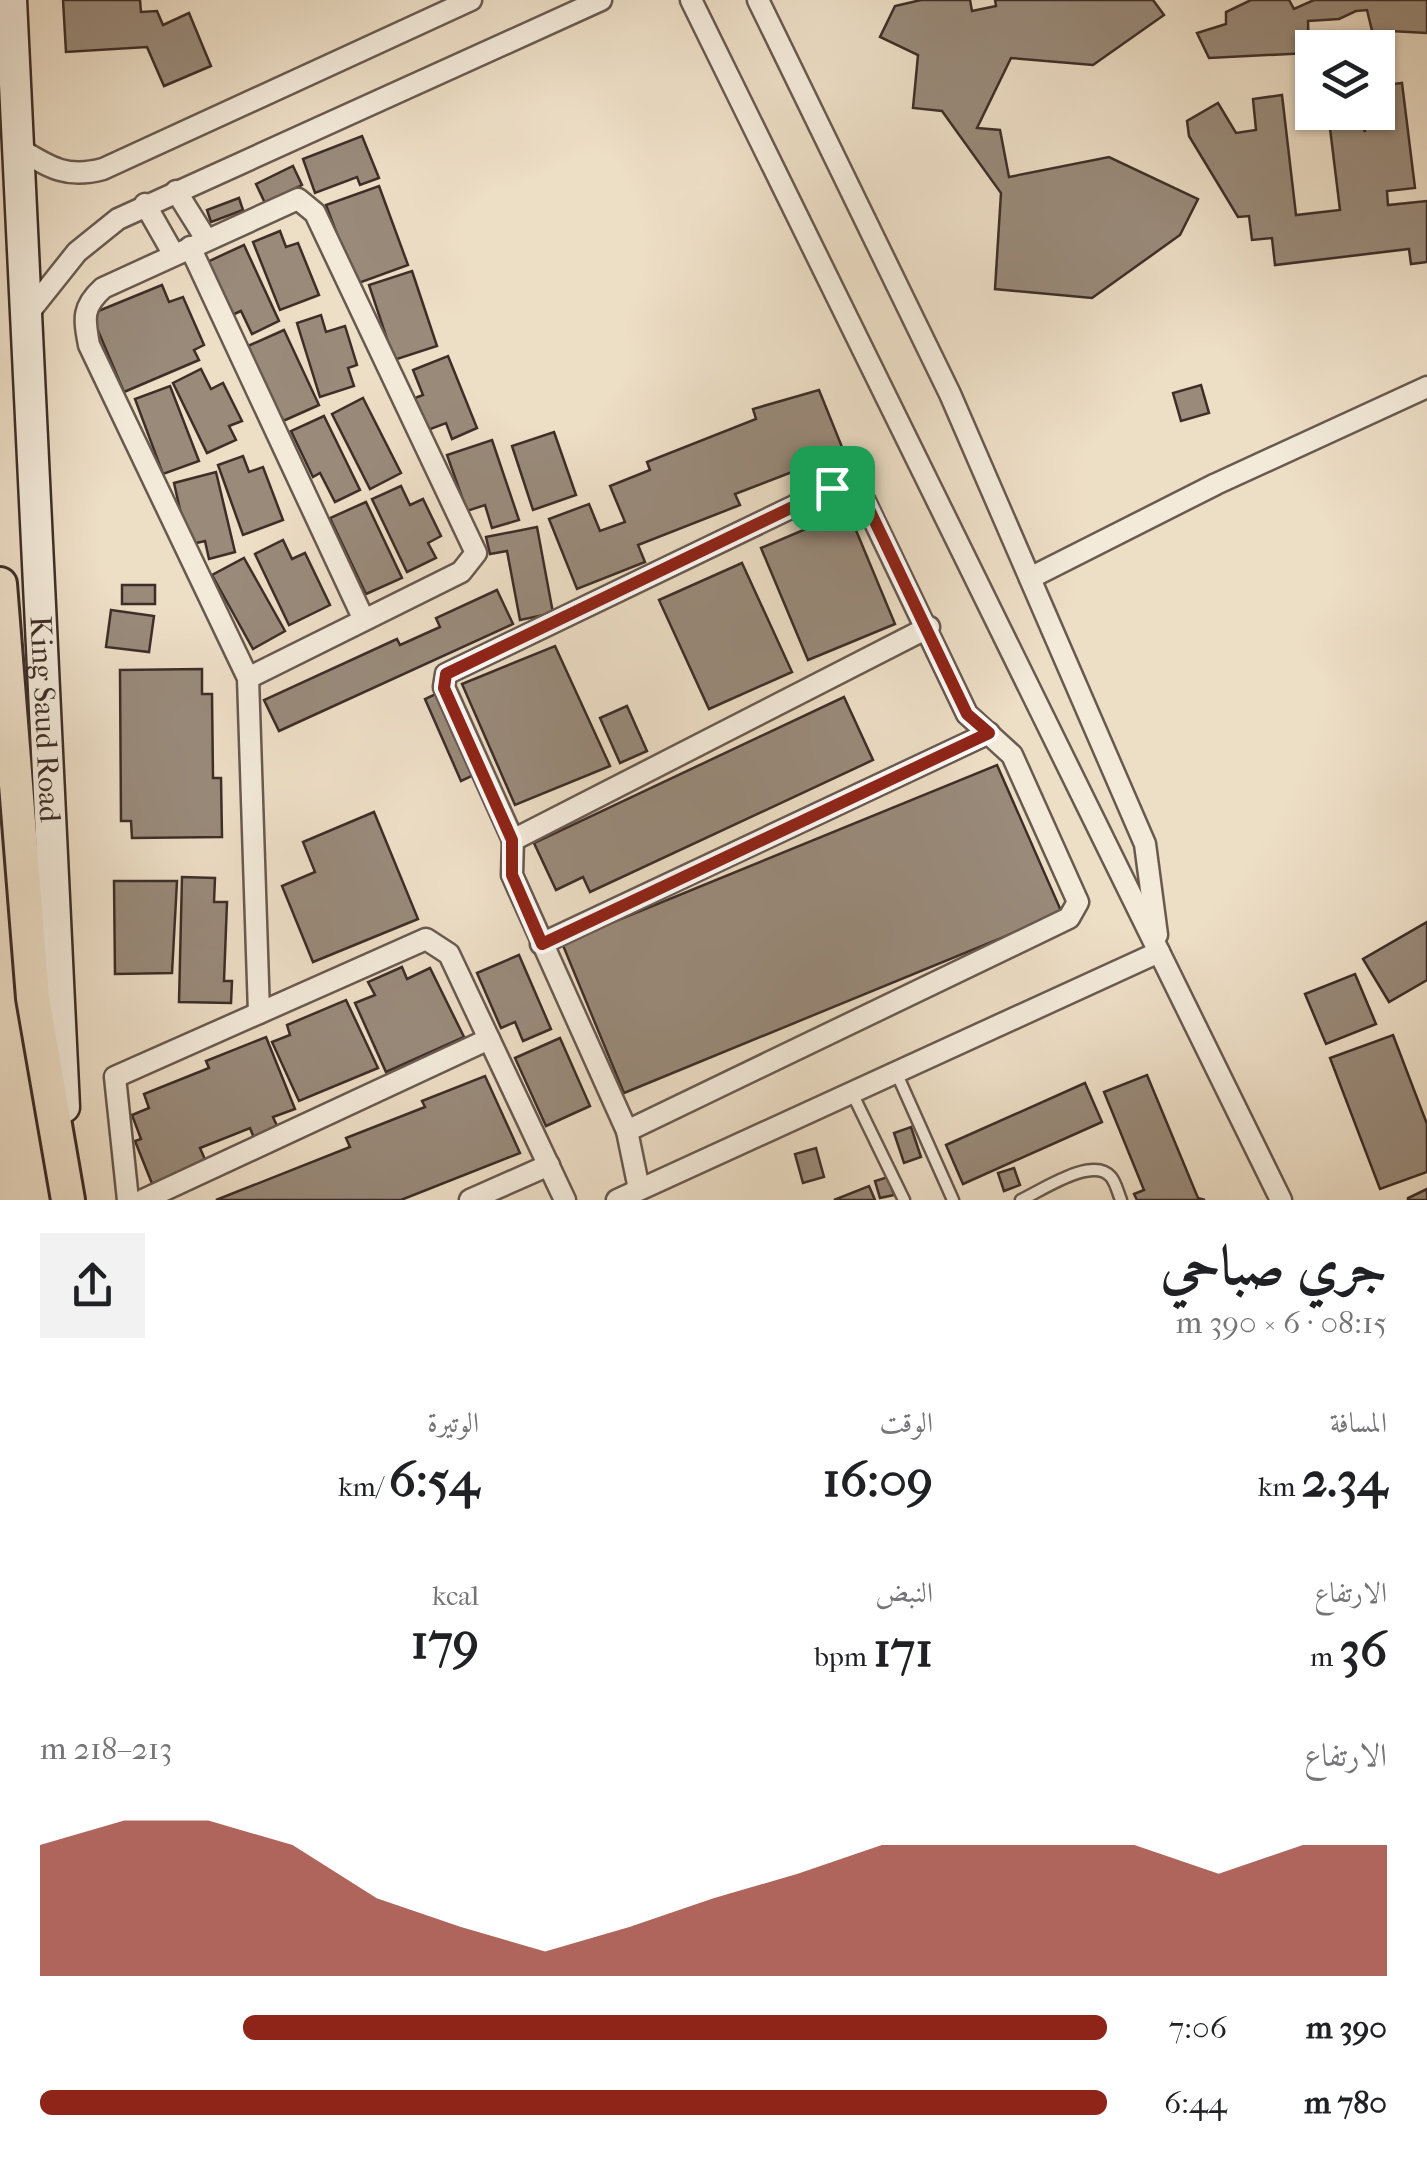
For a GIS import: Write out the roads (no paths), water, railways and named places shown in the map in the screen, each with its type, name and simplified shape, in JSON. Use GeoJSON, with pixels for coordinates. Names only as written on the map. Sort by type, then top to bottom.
{"type":"FeatureCollection","features":[{"type":"Feature","properties":{"kind":"main road","name":"King Saud Road"},"geometry":{"type":"LineString","coordinates":[[10,0],[68,1200]]}},
{"type":"Feature","properties":{"kind":"main road"},"geometry":{"type":"LineString","coordinates":[[0,584],[33,998],[68,1200]]}},
{"type":"Feature","properties":{"kind":"street"},"geometry":{"type":"LineString","coordinates":[[18,148],[59,173],[78,176],[104,170],[471,0]]}},
{"type":"Feature","properties":{"kind":"street"},"geometry":{"type":"LineString","coordinates":[[26,316],[95,233],[145,204],[600,0]]}},
{"type":"Feature","properties":{"kind":"street"},"geometry":{"type":"LineString","coordinates":[[692,0],[1282,1200]]}},
{"type":"Feature","properties":{"kind":"street"},"geometry":{"type":"LineString","coordinates":[[758,0],[950,394],[1145,844],[1159,952]]}},
{"type":"Feature","properties":{"kind":"street"},"geometry":{"type":"LineString","coordinates":[[176,190],[190,247],[364,620]]}},
{"type":"Feature","properties":{"kind":"street"},"geometry":{"type":"LineString","coordinates":[[248,678],[461,572],[472,562],[474,544],[316,213],[298,199],[288,200],[104,288],[88,301],[83,313],[89,345],[248,678],[258,1013]]}},
{"type":"Feature","properties":{"kind":"street"},"geometry":{"type":"LineString","coordinates":[[145,204],[190,247]]}},
{"type":"Feature","properties":{"kind":"street"},"geometry":{"type":"LineString","coordinates":[[1030,578],[1216,484],[1427,388]]}},
{"type":"Feature","properties":{"kind":"street"},"geometry":{"type":"LineString","coordinates":[[627,1132],[1075,912],[1078,902],[1012,755],[967,714],[929,627],[857,484],[846,484],[446,674],[444,688],[512,840],[512,875],[627,1132],[639,1190]]}},
{"type":"Feature","properties":{"kind":"street"},"geometry":{"type":"LineString","coordinates":[[512,840],[929,627]]}},
{"type":"Feature","properties":{"kind":"street"},"geometry":{"type":"LineString","coordinates":[[542,944],[989,733]]}},
{"type":"Feature","properties":{"kind":"street"},"geometry":{"type":"LineString","coordinates":[[128,1200],[115,1076],[426,939],[449,954],[565,1200]]}},
{"type":"Feature","properties":{"kind":"street"},"geometry":{"type":"LineString","coordinates":[[617,1200],[1159,952]]}},
{"type":"Feature","properties":{"kind":"street"},"geometry":{"type":"LineString","coordinates":[[143,1200],[489,1039]]}},
{"type":"Feature","properties":{"kind":"street"},"geometry":{"type":"LineString","coordinates":[[470,1200],[549,1165]]}},
{"type":"Feature","properties":{"kind":"lane"},"geometry":{"type":"LineString","coordinates":[[895,1071],[953,1200]]}},
{"type":"Feature","properties":{"kind":"lane"},"geometry":{"type":"LineString","coordinates":[[851,1091],[904,1200]]}},
{"type":"Feature","properties":{"kind":"lane"},"geometry":{"type":"LineString","coordinates":[[1021,1200],[1084,1171],[1100,1170],[1110,1176],[1122,1200]]}}]}
